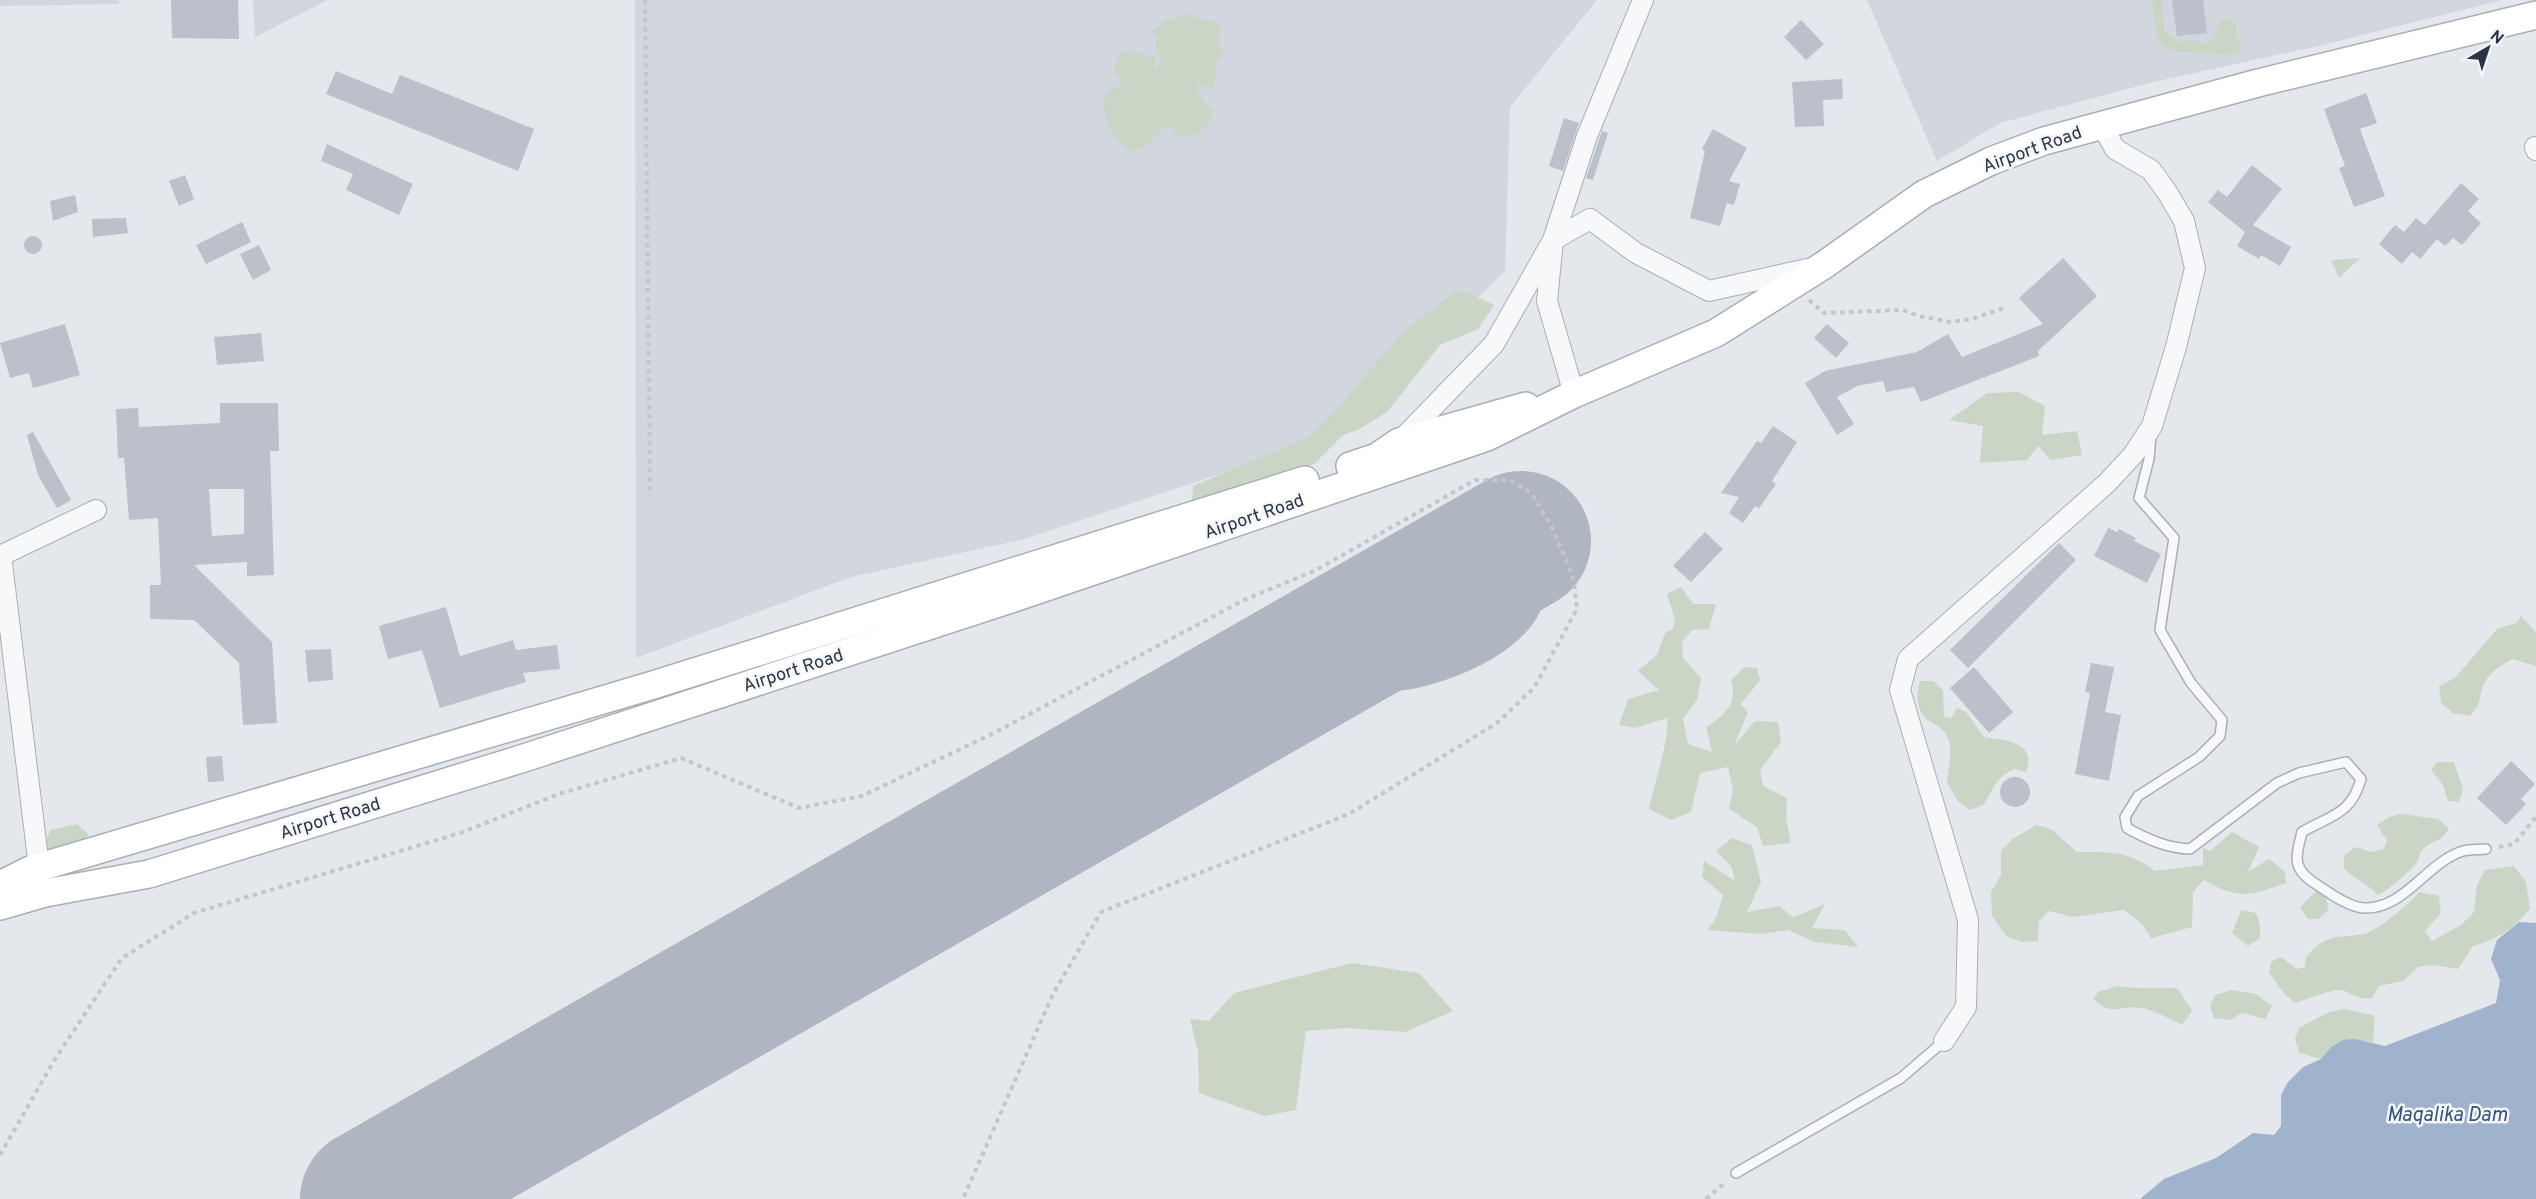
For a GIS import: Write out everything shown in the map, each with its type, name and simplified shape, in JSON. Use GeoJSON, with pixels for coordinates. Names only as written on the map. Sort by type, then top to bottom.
{"type":"FeatureCollection","features":[{"type":"Feature","properties":{"kind":"main road","name":"Airport Road"},"geometry":{"type":"LineString","coordinates":[[0,906],[45,893],[149,874],[535,754],[1011,599],[1487,437],[1574,394],[1716,333],[1824,265],[1924,194],[1992,161],[2044,141],[2102,125],[2536,15]]}},
{"type":"Feature","properties":{"kind":"main road","name":"Airport Road"},"geometry":{"type":"LineString","coordinates":[[0,885],[39,867],[653,685],[1367,460],[1399,442],[1480,417],[1574,394]]}},
{"type":"Feature","properties":{"kind":"street"},"geometry":{"type":"LineString","coordinates":[[1399,442],[1494,344],[1553,240],[1587,136],[1643,0]]}},
{"type":"Feature","properties":{"kind":"street"},"geometry":{"type":"LineString","coordinates":[[1944,1041],[1966,1007],[1968,920],[1900,690],[1908,659],[2107,483],[2133,455],[2152,426],[2176,347],[2195,268],[2184,221],[2167,192],[2151,170],[2115,149],[2102,125]]}},
{"type":"Feature","properties":{"kind":"street"},"geometry":{"type":"LineString","coordinates":[[1553,240],[1590,219],[1636,253],[1709,291],[1824,265]]}},
{"type":"Feature","properties":{"kind":"street"},"geometry":{"type":"LineString","coordinates":[[1553,240],[1547,301],[1574,394]]}},
{"type":"Feature","properties":{"kind":"street"},"geometry":{"type":"LineString","coordinates":[[39,867],[1,555],[96,510]]}},
{"type":"Feature","properties":{"kind":"lane"},"geometry":{"type":"LineString","coordinates":[[2152,426],[2149,459],[2139,498],[2174,538],[2160,630],[2191,682],[2222,720],[2220,736],[2199,757],[2138,796],[2125,817],[2127,828],[2156,843],[2174,849],[2190,849],[2277,783],[2299,773],[2346,762],[2361,779],[2356,796],[2343,812],[2302,832],[2295,859],[2304,877],[2337,898],[2364,908],[2391,903],[2439,864],[2463,851],[2486,849]]}},
{"type":"Feature","properties":{"kind":"lane"},"geometry":{"type":"LineString","coordinates":[[1736,1173],[1901,1078],[1944,1041]]}},
{"type":"Feature","properties":{"kind":"path"},"geometry":{"type":"LineString","coordinates":[[645,0],[650,495]]}},
{"type":"Feature","properties":{"kind":"path"},"geometry":{"type":"LineString","coordinates":[[1773,299],[1806,298],[1824,313],[1903,310],[1919,316],[1951,322],[1972,319],[2004,308]]}},
{"type":"Feature","properties":{"kind":"path"},"geometry":{"type":"LineString","coordinates":[[0,1155],[55,1059],[122,958],[194,913],[460,832],[559,794],[681,758],[799,808],[862,796],[992,734],[1244,600],[1316,570],[1475,480],[1510,480],[1532,493],[1551,525],[1564,555],[1574,581],[1577,609],[1534,688],[1497,723],[1349,814],[1101,912],[1053,994],[963,1199]]}},
{"type":"Feature","properties":{"kind":"path"},"geometry":{"type":"LineString","coordinates":[[2486,849],[2514,844],[2536,818]]}},
{"type":"Feature","properties":{"kind":"path"},"geometry":{"type":"LineString","coordinates":[[1706,1199],[1736,1173]]}},
{"type":"Feature","properties":{"kind":"shaded area"},"geometry":{"type":"Polygon","coordinates":[[[0,0],[119,0],[119,4],[0,6],[0,0]]]}},
{"type":"Feature","properties":{"kind":"shaded area"},"geometry":{"type":"Polygon","coordinates":[[[253,0],[328,0],[255,37],[253,0]]]}},
{"type":"Feature","properties":{"kind":"shaded area"},"geometry":{"type":"Polygon","coordinates":[[[635,0],[1597,0],[1510,107],[1505,271],[1395,379],[1322,440],[1025,539],[851,577],[636,658],[635,0]]]}},
{"type":"Feature","properties":{"kind":"shaded area"},"geometry":{"type":"Polygon","coordinates":[[[1867,0],[2502,0],[2323,45],[2153,82],[2000,123],[1937,161],[1867,0]]]}},
{"type":"Feature","properties":{"kind":"green space"},"geometry":{"type":"Polygon","coordinates":[[[2152,0],[2162,0],[2164,31],[2179,42],[2192,40],[2210,44],[2221,21],[2229,18],[2236,26],[2236,36],[2242,46],[2237,55],[2168,51],[2157,39],[2152,0]]]}},
{"type":"Feature","properties":{"kind":"green space"},"geometry":{"type":"Polygon","coordinates":[[[1189,14],[1195,19],[1197,17],[1217,23],[1221,31],[1217,42],[1224,53],[1217,61],[1213,90],[1196,83],[1200,96],[1213,112],[1199,133],[1189,136],[1175,135],[1171,126],[1166,126],[1142,149],[1130,151],[1118,140],[1105,114],[1103,97],[1112,88],[1121,89],[1120,77],[1114,71],[1114,65],[1122,52],[1141,53],[1150,58],[1156,55],[1154,67],[1157,68],[1161,56],[1155,46],[1157,38],[1151,32],[1165,20],[1189,14]]]}},
{"type":"Feature","properties":{"kind":"green space"},"geometry":{"type":"Polygon","coordinates":[[[2360,258],[2339,278],[2331,260],[2360,258]]]}},
{"type":"Feature","properties":{"kind":"green space"},"geometry":{"type":"Polygon","coordinates":[[[1459,289],[1494,305],[1478,329],[1440,345],[1387,412],[1358,430],[1343,435],[1314,464],[1192,504],[1193,486],[1307,438],[1328,419],[1404,331],[1459,289]]]}},
{"type":"Feature","properties":{"kind":"green space"},"geometry":{"type":"Polygon","coordinates":[[[2019,392],[2045,406],[2042,435],[2077,431],[2082,455],[2051,460],[2038,446],[2027,460],[1980,463],[1983,426],[1949,420],[1987,393],[2019,392]]]}},
{"type":"Feature","properties":{"kind":"green space"},"geometry":{"type":"Polygon","coordinates":[[[1681,587],[1693,604],[1716,604],[1709,629],[1692,630],[1682,642],[1683,658],[1701,678],[1697,700],[1683,719],[1688,744],[1712,752],[1706,727],[1728,708],[1733,696],[1731,680],[1744,667],[1757,668],[1760,680],[1741,704],[1748,712],[1734,746],[1755,721],[1778,722],[1781,742],[1760,770],[1763,786],[1787,798],[1786,818],[1791,843],[1763,846],[1757,827],[1729,809],[1733,790],[1728,767],[1700,773],[1691,812],[1671,820],[1649,809],[1664,748],[1667,718],[1635,728],[1619,725],[1628,699],[1659,690],[1638,671],[1657,655],[1665,633],[1672,630],[1675,620],[1667,594],[1681,587]]]}},
{"type":"Feature","properties":{"kind":"green space"},"geometry":{"type":"Polygon","coordinates":[[[2521,616],[2536,632],[2536,666],[2512,659],[2494,672],[2484,684],[2478,706],[2470,716],[2453,713],[2441,703],[2439,686],[2455,678],[2498,628],[2517,623],[2521,616]]]}},
{"type":"Feature","properties":{"kind":"green space"},"geometry":{"type":"Polygon","coordinates":[[[1920,681],[1933,681],[1943,690],[1944,716],[1951,718],[1957,708],[1966,712],[1984,737],[2009,741],[2023,749],[2027,754],[2026,772],[2014,769],[2002,776],[1983,805],[1970,810],[1958,801],[1947,783],[1949,742],[1943,731],[1929,721],[1919,708],[1920,681]]]}},
{"type":"Feature","properties":{"kind":"green space"},"geometry":{"type":"Polygon","coordinates":[[[2437,762],[2454,762],[2463,789],[2459,802],[2448,801],[2443,785],[2431,770],[2437,762]]]}},
{"type":"Feature","properties":{"kind":"green space"},"geometry":{"type":"Polygon","coordinates":[[[2402,814],[2438,819],[2449,828],[2440,839],[2422,850],[2416,863],[2407,872],[2378,895],[2344,869],[2344,856],[2355,847],[2372,852],[2384,849],[2387,841],[2377,825],[2389,817],[2402,814]]]}},
{"type":"Feature","properties":{"kind":"green space"},"geometry":{"type":"Polygon","coordinates":[[[77,824],[88,834],[87,840],[48,856],[45,847],[50,830],[77,824]]]}},
{"type":"Feature","properties":{"kind":"green space"},"geometry":{"type":"Polygon","coordinates":[[[2036,825],[2051,829],[2077,852],[2128,856],[2155,871],[2203,865],[2203,848],[2210,851],[2232,832],[2259,847],[2249,870],[2243,875],[2269,859],[2285,872],[2286,883],[2244,894],[2226,891],[2204,880],[2193,892],[2192,927],[2151,938],[2142,924],[2124,910],[2073,917],[2049,911],[2039,921],[2038,941],[2023,942],[2007,937],[1992,916],[1991,892],[2001,875],[2001,851],[2011,840],[2036,825]]]}},
{"type":"Feature","properties":{"kind":"green space"},"geometry":{"type":"Polygon","coordinates":[[[1732,838],[1752,845],[1761,882],[1747,912],[1779,906],[1793,917],[1825,904],[1812,928],[1845,930],[1858,947],[1815,942],[1788,930],[1761,934],[1708,930],[1717,916],[1723,895],[1702,877],[1704,861],[1735,881],[1731,866],[1716,851],[1732,838]]]}},
{"type":"Feature","properties":{"kind":"green space"},"geometry":{"type":"Polygon","coordinates":[[[2514,866],[2526,882],[2530,909],[2504,932],[2473,946],[2458,969],[2433,965],[2418,967],[2403,981],[2379,986],[2372,998],[2361,998],[2339,990],[2297,1003],[2283,993],[2269,973],[2271,962],[2281,957],[2297,969],[2305,967],[2306,957],[2327,940],[2370,932],[2409,903],[2419,892],[2439,896],[2441,913],[2425,931],[2432,941],[2461,925],[2474,912],[2477,885],[2485,870],[2514,866]]]}},
{"type":"Feature","properties":{"kind":"green space"},"geometry":{"type":"Polygon","coordinates":[[[2316,891],[2324,892],[2329,909],[2319,919],[2308,919],[2300,907],[2316,891]]]}},
{"type":"Feature","properties":{"kind":"green space"},"geometry":{"type":"Polygon","coordinates":[[[2241,910],[2256,913],[2260,926],[2260,938],[2248,946],[2232,933],[2241,910]]]}},
{"type":"Feature","properties":{"kind":"green space"},"geometry":{"type":"Polygon","coordinates":[[[1352,963],[1419,973],[1453,1011],[1405,1032],[1345,1028],[1306,1031],[1296,1110],[1264,1116],[1199,1093],[1198,1052],[1190,1019],[1209,1021],[1234,993],[1352,963]]]}},
{"type":"Feature","properties":{"kind":"green space"},"geometry":{"type":"Polygon","coordinates":[[[2117,986],[2178,989],[2192,1011],[2182,1025],[2147,1009],[2106,1008],[2093,999],[2098,992],[2117,986]]]}},
{"type":"Feature","properties":{"kind":"green space"},"geometry":{"type":"Polygon","coordinates":[[[2233,990],[2256,994],[2272,1006],[2265,1019],[2242,1013],[2229,1020],[2214,1018],[2210,1005],[2215,995],[2233,990]]]}},
{"type":"Feature","properties":{"kind":"green space"},"geometry":{"type":"Polygon","coordinates":[[[2345,1009],[2375,1016],[2373,1043],[2368,1041],[2331,1047],[2321,1059],[2299,1053],[2295,1039],[2299,1028],[2329,1012],[2345,1009]]]}},
{"type":"Feature","properties":{"kind":"water","name":"Maqalika Dam"},"geometry":{"type":"Polygon","coordinates":[[[2519,922],[2536,923],[2536,1199],[2140,1199],[2164,1179],[2216,1158],[2253,1133],[2274,1135],[2281,1126],[2281,1095],[2288,1082],[2303,1067],[2321,1059],[2331,1047],[2343,1040],[2355,1039],[2385,1046],[2496,1003],[2500,980],[2491,959],[2497,940],[2519,922]]]}},
{"type":"Feature","properties":{"kind":"building"},"geometry":{"type":"Polygon","coordinates":[[[171,0],[238,0],[239,39],[172,38],[171,0]]]}},
{"type":"Feature","properties":{"kind":"building"},"geometry":{"type":"Polygon","coordinates":[[[2172,0],[2203,0],[2207,33],[2177,36],[2172,0]]]}},
{"type":"Feature","properties":{"kind":"building"},"geometry":{"type":"Polygon","coordinates":[[[1801,20],[1824,44],[1806,60],[1784,37],[1801,20]]]}},
{"type":"Feature","properties":{"kind":"building"},"geometry":{"type":"Polygon","coordinates":[[[336,71],[392,94],[400,75],[534,129],[518,171],[326,94],[336,71]]]}},
{"type":"Feature","properties":{"kind":"building"},"geometry":{"type":"Polygon","coordinates":[[[1842,79],[1843,99],[1823,100],[1824,126],[1795,127],[1792,82],[1842,79]]]}},
{"type":"Feature","properties":{"kind":"building"},"geometry":{"type":"Polygon","coordinates":[[[2366,93],[2377,123],[2360,129],[2385,196],[2354,207],[2339,168],[2345,166],[2324,109],[2366,93]]]}},
{"type":"Feature","properties":{"kind":"building"},"geometry":{"type":"Polygon","coordinates":[[[1564,118],[1579,123],[1563,171],[1549,166],[1564,118]]]}},
{"type":"Feature","properties":{"kind":"building"},"geometry":{"type":"Polygon","coordinates":[[[1713,129],[1747,148],[1729,181],[1740,184],[1734,205],[1727,203],[1720,226],[1690,218],[1705,151],[1702,149],[1713,129]]]}},
{"type":"Feature","properties":{"kind":"building"},"geometry":{"type":"Polygon","coordinates":[[[1602,131],[1608,133],[1593,180],[1586,178],[1602,131]]]}},
{"type":"Feature","properties":{"kind":"building"},"geometry":{"type":"Polygon","coordinates":[[[327,144],[413,184],[399,215],[346,190],[353,174],[321,161],[327,144]]]}},
{"type":"Feature","properties":{"kind":"building"},"geometry":{"type":"Polygon","coordinates":[[[2252,165],[2282,189],[2253,225],[2291,247],[2280,266],[2261,255],[2259,259],[2237,246],[2245,232],[2208,202],[2218,190],[2227,197],[2252,165]]]}},
{"type":"Feature","properties":{"kind":"building"},"geometry":{"type":"Polygon","coordinates":[[[185,175],[194,199],[179,206],[169,181],[185,175]]]}},
{"type":"Feature","properties":{"kind":"building"},"geometry":{"type":"Polygon","coordinates":[[[2461,183],[2479,199],[2468,211],[2481,223],[2462,245],[2453,238],[2445,246],[2437,239],[2420,259],[2412,252],[2402,264],[2379,244],[2395,225],[2404,232],[2416,218],[2425,225],[2461,183]]]}},
{"type":"Feature","properties":{"kind":"building"},"geometry":{"type":"Polygon","coordinates":[[[75,195],[78,212],[53,221],[50,201],[75,195]]]}},
{"type":"Feature","properties":{"kind":"building"},"geometry":{"type":"Polygon","coordinates":[[[126,218],[128,233],[93,237],[92,219],[126,218]]]}},
{"type":"Feature","properties":{"kind":"building"},"geometry":{"type":"Polygon","coordinates":[[[242,222],[251,242],[206,264],[196,245],[242,222]]]}},
{"type":"Feature","properties":{"kind":"building"},"geometry":{"type":"Polygon","coordinates":[[[33,236],[39,239],[42,245],[39,251],[33,254],[27,251],[24,245],[27,239],[33,236]]]}},
{"type":"Feature","properties":{"kind":"building"},"geometry":{"type":"Polygon","coordinates":[[[259,245],[271,270],[253,280],[240,254],[259,245]]]}},
{"type":"Feature","properties":{"kind":"building"},"geometry":{"type":"Polygon","coordinates":[[[2063,258],[2097,296],[2038,351],[2039,356],[1921,402],[1914,387],[1886,392],[1883,381],[1857,386],[1837,397],[1854,424],[1837,435],[1805,383],[1825,371],[1917,352],[1948,334],[1962,357],[2043,324],[2019,298],[2063,258]]]}},
{"type":"Feature","properties":{"kind":"building"},"geometry":{"type":"Polygon","coordinates":[[[65,324],[80,375],[33,388],[29,373],[10,378],[0,343],[65,324]]]}},
{"type":"Feature","properties":{"kind":"building"},"geometry":{"type":"Polygon","coordinates":[[[1827,324],[1849,343],[1836,358],[1814,338],[1827,324]]]}},
{"type":"Feature","properties":{"kind":"building"},"geometry":{"type":"Polygon","coordinates":[[[261,333],[264,361],[217,365],[214,337],[261,333]]]}},
{"type":"Feature","properties":{"kind":"building"},"geometry":{"type":"Polygon","coordinates":[[[220,403],[278,403],[279,451],[270,451],[274,575],[247,576],[247,562],[194,565],[272,642],[277,723],[243,725],[239,663],[194,620],[150,619],[150,585],[161,585],[158,518],[129,520],[124,458],[118,458],[116,409],[138,408],[139,427],[220,423],[220,403]],[[209,489],[212,536],[244,534],[244,489],[209,489]]]}},
{"type":"Feature","properties":{"kind":"building"},"geometry":{"type":"Polygon","coordinates":[[[1773,426],[1797,442],[1772,481],[1776,484],[1759,508],[1755,506],[1743,523],[1729,513],[1739,497],[1721,493],[1757,441],[1761,443],[1773,426]]]}},
{"type":"Feature","properties":{"kind":"building"},"geometry":{"type":"Polygon","coordinates":[[[33,432],[71,500],[57,508],[38,475],[27,435],[33,432]]]}},
{"type":"Feature","properties":{"kind":"building"},"geometry":{"type":"Polygon","coordinates":[[[2108,528],[2117,532],[2119,529],[2136,538],[2134,541],[2161,554],[2147,583],[2094,556],[2108,528]]]}},
{"type":"Feature","properties":{"kind":"building"},"geometry":{"type":"Polygon","coordinates":[[[1705,532],[1723,549],[1691,582],[1673,566],[1705,532]]]}},
{"type":"Feature","properties":{"kind":"building"},"geometry":{"type":"Polygon","coordinates":[[[2059,543],[2076,560],[1968,668],[1950,650],[2059,543]]]}},
{"type":"Feature","properties":{"kind":"building"},"geometry":{"type":"Polygon","coordinates":[[[446,607],[460,656],[513,640],[516,650],[557,645],[560,669],[523,673],[526,682],[440,708],[422,650],[388,659],[379,626],[446,607]]]}},
{"type":"Feature","properties":{"kind":"building"},"geometry":{"type":"Polygon","coordinates":[[[331,649],[333,680],[308,682],[305,650],[331,649]]]}},
{"type":"Feature","properties":{"kind":"building"},"geometry":{"type":"Polygon","coordinates":[[[2091,663],[2114,667],[2105,712],[2121,715],[2109,781],[2075,774],[2090,693],[2085,692],[2091,663]]]}},
{"type":"Feature","properties":{"kind":"building"},"geometry":{"type":"Polygon","coordinates":[[[1974,667],[2013,712],[1989,733],[1950,688],[1974,667]]]}},
{"type":"Feature","properties":{"kind":"building"},"geometry":{"type":"Polygon","coordinates":[[[222,756],[224,781],[208,782],[206,757],[222,756]]]}},
{"type":"Feature","properties":{"kind":"building"},"geometry":{"type":"Polygon","coordinates":[[[2511,761],[2535,784],[2521,799],[2526,804],[2506,825],[2477,798],[2511,761]]]}},
{"type":"Feature","properties":{"kind":"building"},"geometry":{"type":"Polygon","coordinates":[[[2015,777],[2026,781],[2030,792],[2026,803],[2015,807],[2004,803],[2000,792],[2004,781],[2015,777]]]}},
{"type":"Feature","properties":{"kind":"taxiway"},"geometry":{"type":"LineString","coordinates":[[1265,687],[1326,667],[1393,663],[1418,659],[1477,635],[1508,610],[1517,595],[1516,560],[1505,545],[1490,536],[1472,532],[1455,537],[1443,549],[1428,574],[1379,622]]}},
{"type":"Feature","properties":{"kind":"runway"},"geometry":{"type":"LineString","coordinates":[[370,1199],[1521,541]]}}]}
